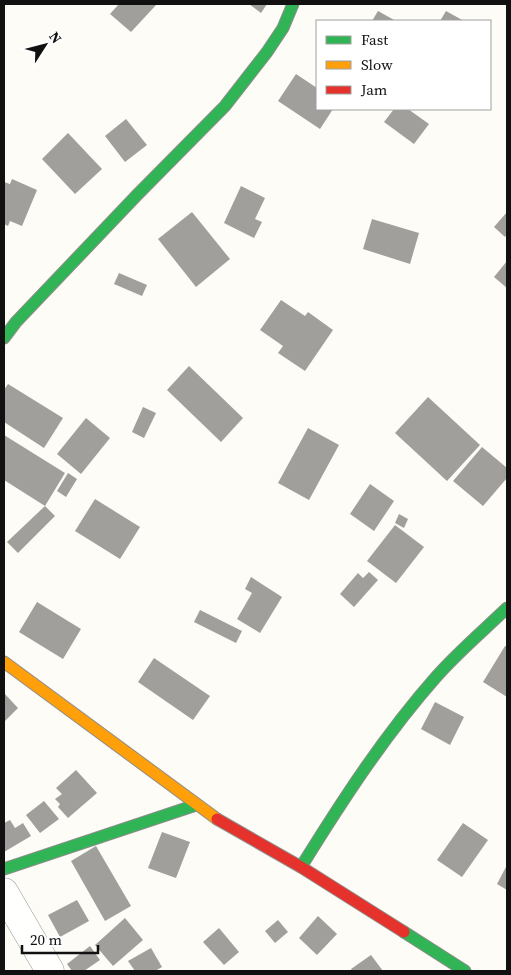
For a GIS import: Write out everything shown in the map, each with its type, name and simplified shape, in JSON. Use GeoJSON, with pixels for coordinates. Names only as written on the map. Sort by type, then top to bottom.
{"type":"FeatureCollection","features":[{"type":"Feature","properties":{"kind":"street"},"geometry":{"type":"LineString","coordinates":[[4,338],[16,322],[225,106],[267,52],[283,28],[293,4]]}},
{"type":"Feature","properties":{"kind":"street"},"geometry":{"type":"LineString","coordinates":[[301,867],[339,807],[396,726],[445,668],[507,608]]}},
{"type":"Feature","properties":{"kind":"street"},"geometry":{"type":"LineString","coordinates":[[4,662],[220,822],[301,867],[465,971]]}},
{"type":"Feature","properties":{"kind":"street"},"geometry":{"type":"LineString","coordinates":[[4,868],[196,805]]}},
{"type":"Feature","properties":{"kind":"street"},"geometry":{"type":"LineString","coordinates":[[4,892],[50,971]]}},
{"type":"Feature","properties":{"kind":"building"},"geometry":{"type":"Polygon","coordinates":[[[119,4],[157,4],[131,32],[110,14],[119,4]]]}},
{"type":"Feature","properties":{"kind":"building"},"geometry":{"type":"Polygon","coordinates":[[[249,4],[267,4],[261,13],[249,4]]]}},
{"type":"Feature","properties":{"kind":"building"},"geometry":{"type":"Polygon","coordinates":[[[378,11],[394,20],[373,20],[378,11]]]}},
{"type":"Feature","properties":{"kind":"building"},"geometry":{"type":"Polygon","coordinates":[[[446,11],[462,20],[441,20],[446,11]]]}},
{"type":"Feature","properties":{"kind":"building"},"geometry":{"type":"Polygon","coordinates":[[[296,74],[316,87],[316,110],[332,110],[320,129],[278,101],[296,74]]]}},
{"type":"Feature","properties":{"kind":"building"},"geometry":{"type":"Polygon","coordinates":[[[393,110],[409,110],[429,124],[414,144],[384,122],[393,110]]]}},
{"type":"Feature","properties":{"kind":"building"},"geometry":{"type":"Polygon","coordinates":[[[126,119],[147,145],[125,162],[105,136],[126,119]]]}},
{"type":"Feature","properties":{"kind":"building"},"geometry":{"type":"Polygon","coordinates":[[[68,133],[102,169],[75,194],[42,159],[68,133]]]}},
{"type":"Feature","properties":{"kind":"building"},"geometry":{"type":"Polygon","coordinates":[[[12,179],[37,190],[22,226],[10,221],[8,226],[4,224],[4,182],[10,184],[12,179]]]}},
{"type":"Feature","properties":{"kind":"building"},"geometry":{"type":"Polygon","coordinates":[[[241,186],[265,198],[255,219],[262,222],[254,238],[224,223],[241,186]]]}},
{"type":"Feature","properties":{"kind":"building"},"geometry":{"type":"Polygon","coordinates":[[[192,212],[230,259],[196,287],[158,239],[192,212]]]}},
{"type":"Feature","properties":{"kind":"building"},"geometry":{"type":"Polygon","coordinates":[[[507,212],[507,234],[505,237],[494,227],[507,212]]]}},
{"type":"Feature","properties":{"kind":"building"},"geometry":{"type":"Polygon","coordinates":[[[372,219],[419,233],[410,264],[363,249],[372,219]]]}},
{"type":"Feature","properties":{"kind":"building"},"geometry":{"type":"Polygon","coordinates":[[[507,261],[507,288],[494,277],[507,261]]]}},
{"type":"Feature","properties":{"kind":"building"},"geometry":{"type":"Polygon","coordinates":[[[119,273],[147,285],[142,296],[114,284],[119,273]]]}},
{"type":"Feature","properties":{"kind":"building"},"geometry":{"type":"Polygon","coordinates":[[[281,300],[305,316],[308,312],[333,330],[305,371],[278,353],[283,346],[260,330],[281,300]]]}},
{"type":"Feature","properties":{"kind":"building"},"geometry":{"type":"Polygon","coordinates":[[[189,366],[243,418],[221,442],[167,390],[189,366]]]}},
{"type":"Feature","properties":{"kind":"building"},"geometry":{"type":"Polygon","coordinates":[[[8,384],[63,418],[44,448],[4,422],[4,390],[8,384]]]}},
{"type":"Feature","properties":{"kind":"building"},"geometry":{"type":"Polygon","coordinates":[[[428,397],[480,445],[447,481],[395,433],[428,397]]]}},
{"type":"Feature","properties":{"kind":"building"},"geometry":{"type":"Polygon","coordinates":[[[143,407],[156,413],[144,438],[132,432],[143,407]]]}},
{"type":"Feature","properties":{"kind":"building"},"geometry":{"type":"Polygon","coordinates":[[[86,418],[110,438],[81,474],[57,454],[86,418]]]}},
{"type":"Feature","properties":{"kind":"building"},"geometry":{"type":"Polygon","coordinates":[[[308,428],[339,445],[309,500],[278,483],[308,428]]]}},
{"type":"Feature","properties":{"kind":"building"},"geometry":{"type":"Polygon","coordinates":[[[4,435],[65,473],[45,506],[4,480],[4,435]]]}},
{"type":"Feature","properties":{"kind":"building"},"geometry":{"type":"Polygon","coordinates":[[[482,447],[507,468],[507,478],[483,506],[453,481],[482,447]]]}},
{"type":"Feature","properties":{"kind":"building"},"geometry":{"type":"Polygon","coordinates":[[[68,473],[77,479],[66,497],[57,491],[68,473]]]}},
{"type":"Feature","properties":{"kind":"building"},"geometry":{"type":"Polygon","coordinates":[[[370,484],[394,501],[374,531],[350,514],[370,484]]]}},
{"type":"Feature","properties":{"kind":"building"},"geometry":{"type":"Polygon","coordinates":[[[95,499],[140,527],[120,559],[75,531],[95,499]]]}},
{"type":"Feature","properties":{"kind":"building"},"geometry":{"type":"Polygon","coordinates":[[[45,506],[55,516],[18,553],[7,542],[45,506]]]}},
{"type":"Feature","properties":{"kind":"building"},"geometry":{"type":"Polygon","coordinates":[[[399,514],[408,519],[404,528],[395,523],[399,514]]]}},
{"type":"Feature","properties":{"kind":"building"},"geometry":{"type":"Polygon","coordinates":[[[395,525],[424,547],[396,583],[367,561],[395,525]]]}},
{"type":"Feature","properties":{"kind":"building"},"geometry":{"type":"Polygon","coordinates":[[[369,572],[378,580],[354,607],[340,594],[358,573],[363,578],[369,572]]]}},
{"type":"Feature","properties":{"kind":"building"},"geometry":{"type":"Polygon","coordinates":[[[251,577],[282,597],[260,633],[237,619],[252,593],[245,589],[251,577]]]}},
{"type":"Feature","properties":{"kind":"building"},"geometry":{"type":"Polygon","coordinates":[[[37,602],[81,629],[63,659],[19,632],[37,602]]]}},
{"type":"Feature","properties":{"kind":"building"},"geometry":{"type":"Polygon","coordinates":[[[200,610],[242,631],[236,643],[194,622],[200,610]]]}},
{"type":"Feature","properties":{"kind":"building"},"geometry":{"type":"Polygon","coordinates":[[[505,646],[507,647],[507,697],[483,682],[505,646]]]}},
{"type":"Feature","properties":{"kind":"building"},"geometry":{"type":"Polygon","coordinates":[[[154,658],[210,696],[193,720],[138,682],[154,658]]]}},
{"type":"Feature","properties":{"kind":"building"},"geometry":{"type":"Polygon","coordinates":[[[4,693],[18,708],[4,722],[4,693]]]}},
{"type":"Feature","properties":{"kind":"building"},"geometry":{"type":"Polygon","coordinates":[[[435,702],[464,717],[450,745],[421,729],[435,702]]]}},
{"type":"Feature","properties":{"kind":"building"},"geometry":{"type":"Polygon","coordinates":[[[76,770],[97,793],[68,818],[58,807],[60,804],[55,799],[62,794],[56,788],[76,770]]]}},
{"type":"Feature","properties":{"kind":"building"},"geometry":{"type":"Polygon","coordinates":[[[44,801],[59,819],[40,833],[26,815],[44,801]]]}},
{"type":"Feature","properties":{"kind":"building"},"geometry":{"type":"Polygon","coordinates":[[[10,820],[15,828],[23,823],[31,836],[4,852],[4,823],[10,820]]]}},
{"type":"Feature","properties":{"kind":"building"},"geometry":{"type":"Polygon","coordinates":[[[463,823],[488,840],[462,877],[437,860],[463,823]]]}},
{"type":"Feature","properties":{"kind":"building"},"geometry":{"type":"Polygon","coordinates":[[[162,832],[190,842],[176,878],[148,868],[162,832]]]}},
{"type":"Feature","properties":{"kind":"building"},"geometry":{"type":"Polygon","coordinates":[[[96,846],[131,906],[105,921],[71,861],[96,846]]]}},
{"type":"Feature","properties":{"kind":"building"},"geometry":{"type":"Polygon","coordinates":[[[507,865],[507,890],[497,884],[507,865]]]}},
{"type":"Feature","properties":{"kind":"building"},"geometry":{"type":"Polygon","coordinates":[[[77,900],[89,921],[60,937],[48,915],[77,900]]]}},
{"type":"Feature","properties":{"kind":"building"},"geometry":{"type":"Polygon","coordinates":[[[318,916],[337,934],[317,955],[299,938],[318,916]]]}},
{"type":"Feature","properties":{"kind":"building"},"geometry":{"type":"Polygon","coordinates":[[[125,918],[143,940],[113,966],[95,945],[125,918]]]}},
{"type":"Feature","properties":{"kind":"building"},"geometry":{"type":"Polygon","coordinates":[[[278,920],[288,932],[275,943],[265,931],[278,920]]]}},
{"type":"Feature","properties":{"kind":"building"},"geometry":{"type":"Polygon","coordinates":[[[219,928],[239,952],[224,965],[203,942],[219,928]]]}},
{"type":"Feature","properties":{"kind":"building"},"geometry":{"type":"Polygon","coordinates":[[[90,946],[100,960],[84,971],[72,971],[67,964],[90,946]]]}},
{"type":"Feature","properties":{"kind":"building"},"geometry":{"type":"Polygon","coordinates":[[[151,948],[162,967],[155,971],[135,971],[128,961],[151,948]]]}},
{"type":"Feature","properties":{"kind":"building"},"geometry":{"type":"Polygon","coordinates":[[[371,955],[383,971],[352,971],[351,969],[371,955]]]}},
{"type":"Feature","properties":{"kind":"traffic: fast"},"geometry":{"type":"LineString","coordinates":[[4,338],[16,322],[225,106],[267,52],[283,28],[293,4]]}},
{"type":"Feature","properties":{"kind":"traffic: fast"},"geometry":{"type":"LineString","coordinates":[[301,867],[348,793],[417,699],[444,668],[507,608]]}},
{"type":"Feature","properties":{"kind":"traffic: fast"},"geometry":{"type":"LineString","coordinates":[[4,869],[196,805]]}},
{"type":"Feature","properties":{"kind":"traffic: fast"},"geometry":{"type":"LineString","coordinates":[[404,932],[465,971]]}},
{"type":"Feature","properties":{"kind":"traffic: slow"},"geometry":{"type":"LineString","coordinates":[[4,662],[217,819]]}},
{"type":"Feature","properties":{"kind":"traffic: jam"},"geometry":{"type":"LineString","coordinates":[[217,819],[301,867],[404,932]]}}]}
